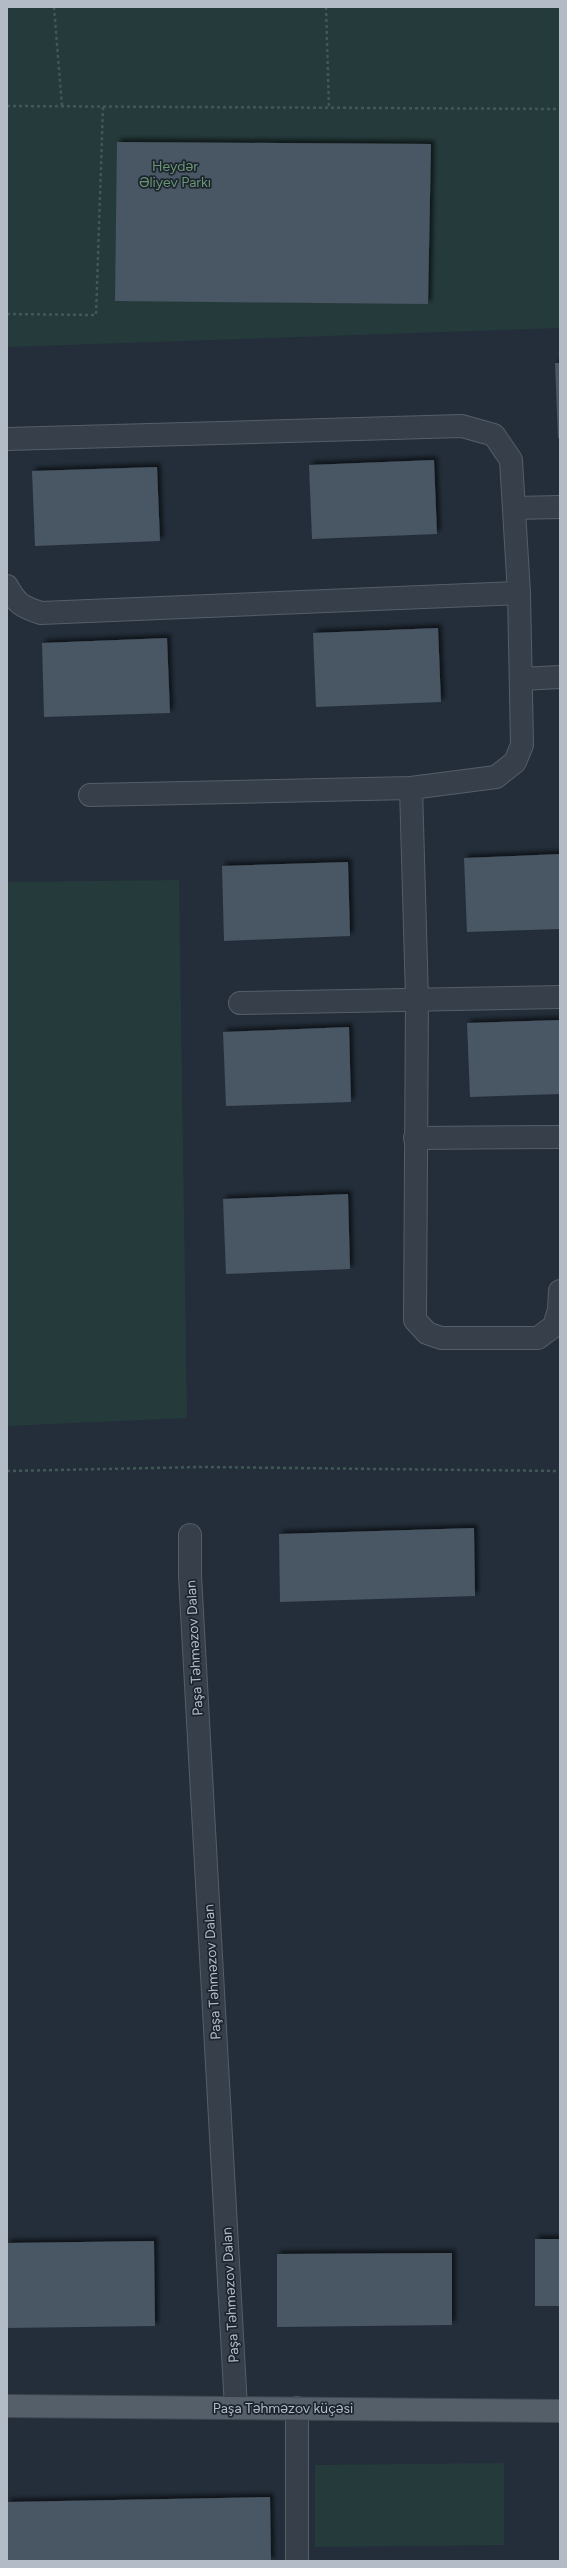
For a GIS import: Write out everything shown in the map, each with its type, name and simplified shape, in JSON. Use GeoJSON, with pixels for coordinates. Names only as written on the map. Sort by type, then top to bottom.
{"type":"FeatureCollection","features":[{"type":"Feature","properties":{"kind":"main road","name":"Paşa Təhməzov küçəsi"},"geometry":{"type":"LineString","coordinates":[[7,2406],[560,2411]]}},
{"type":"Feature","properties":{"kind":"street"},"geometry":{"type":"LineString","coordinates":[[7,439],[462,426],[494,435],[511,460],[519,593],[522,745],[515,762],[496,777],[411,788],[90,795]]}},
{"type":"Feature","properties":{"kind":"street"},"geometry":{"type":"LineString","coordinates":[[514,508],[560,507]]}},
{"type":"Feature","properties":{"kind":"street"},"geometry":{"type":"LineString","coordinates":[[7,586],[15,600],[24,608],[41,613],[519,593]]}},
{"type":"Feature","properties":{"kind":"street"},"geometry":{"type":"LineString","coordinates":[[521,679],[560,677]]}},
{"type":"Feature","properties":{"kind":"street"},"geometry":{"type":"LineString","coordinates":[[411,788],[417,1000],[414,1138],[415,1320],[427,1333],[441,1338],[538,1338],[554,1326],[559,1310],[560,1291]]}},
{"type":"Feature","properties":{"kind":"street"},"geometry":{"type":"LineString","coordinates":[[240,1003],[560,997]]}},
{"type":"Feature","properties":{"kind":"street"},"geometry":{"type":"LineString","coordinates":[[414,1138],[560,1137],[560,1141]]}},
{"type":"Feature","properties":{"kind":"street","name":"Paşa Təhməzov Dalan"},"geometry":{"type":"LineString","coordinates":[[190,1536],[190,1584],[236,2408]]}},
{"type":"Feature","properties":{"kind":"street"},"geometry":{"type":"LineString","coordinates":[[297,2408],[297,2561]]}},
{"type":"Feature","properties":{"kind":"path"},"geometry":{"type":"LineString","coordinates":[[54,7],[62,106]]}},
{"type":"Feature","properties":{"kind":"path"},"geometry":{"type":"LineString","coordinates":[[326,7],[329,109]]}},
{"type":"Feature","properties":{"kind":"path"},"geometry":{"type":"LineString","coordinates":[[7,106],[329,109],[560,109]]}},
{"type":"Feature","properties":{"kind":"path"},"geometry":{"type":"LineString","coordinates":[[7,314],[96,315],[103,106]]}},
{"type":"Feature","properties":{"kind":"path"},"geometry":{"type":"LineString","coordinates":[[7,1471],[202,1467],[560,1471]]}},
{"type":"Feature","properties":{"kind":"green space","name":"Heydər Əliyev Parkı"},"geometry":{"type":"Polygon","coordinates":[[[7,7],[560,7],[560,328],[7,347],[7,7]]]}},
{"type":"Feature","properties":{"kind":"green space"},"geometry":{"type":"Polygon","coordinates":[[[179,880],[187,1418],[7,1426],[7,882],[179,880]]]}},
{"type":"Feature","properties":{"kind":"green space"},"geometry":{"type":"Polygon","coordinates":[[[504,2463],[504,2545],[315,2547],[315,2465],[504,2463]]]}},
{"type":"Feature","properties":{"kind":"building"},"geometry":{"type":"Polygon","coordinates":[[[117,142],[431,144],[428,304],[115,301],[117,142]]]}},
{"type":"Feature","properties":{"kind":"building"},"geometry":{"type":"Polygon","coordinates":[[[555,363],[560,363],[560,438],[558,438],[555,363]]]}},
{"type":"Feature","properties":{"kind":"building"},"geometry":{"type":"Polygon","coordinates":[[[434,460],[437,534],[312,539],[309,465],[434,460]]]}},
{"type":"Feature","properties":{"kind":"building"},"geometry":{"type":"Polygon","coordinates":[[[157,467],[160,541],[35,546],[32,471],[157,467]]]}},
{"type":"Feature","properties":{"kind":"building"},"geometry":{"type":"Polygon","coordinates":[[[438,628],[441,702],[316,707],[313,633],[438,628]]]}},
{"type":"Feature","properties":{"kind":"building"},"geometry":{"type":"Polygon","coordinates":[[[167,638],[170,713],[44,717],[42,643],[167,638]]]}},
{"type":"Feature","properties":{"kind":"building"},"geometry":{"type":"Polygon","coordinates":[[[560,854],[560,929],[467,932],[464,858],[560,854]]]}},
{"type":"Feature","properties":{"kind":"building"},"geometry":{"type":"Polygon","coordinates":[[[348,862],[350,936],[224,941],[222,866],[348,862]]]}},
{"type":"Feature","properties":{"kind":"building"},"geometry":{"type":"Polygon","coordinates":[[[560,1020],[560,1094],[470,1097],[467,1023],[560,1020]]]}},
{"type":"Feature","properties":{"kind":"building"},"geometry":{"type":"Polygon","coordinates":[[[349,1027],[351,1102],[226,1106],[223,1032],[349,1027]]]}},
{"type":"Feature","properties":{"kind":"building"},"geometry":{"type":"Polygon","coordinates":[[[348,1194],[350,1269],[226,1274],[223,1199],[348,1194]]]}},
{"type":"Feature","properties":{"kind":"building"},"geometry":{"type":"Polygon","coordinates":[[[474,1528],[475,1596],[280,1602],[279,1534],[474,1528]]]}},
{"type":"Feature","properties":{"kind":"building"},"geometry":{"type":"Polygon","coordinates":[[[535,2239],[560,2239],[560,2306],[535,2306],[535,2239]]]}},
{"type":"Feature","properties":{"kind":"building"},"geometry":{"type":"Polygon","coordinates":[[[154,2241],[155,2326],[7,2328],[7,2243],[154,2241]]]}},
{"type":"Feature","properties":{"kind":"building"},"geometry":{"type":"Polygon","coordinates":[[[452,2253],[452,2325],[277,2327],[277,2254],[452,2253]]]}},
{"type":"Feature","properties":{"kind":"building"},"geometry":{"type":"Polygon","coordinates":[[[270,2497],[271,2561],[7,2561],[7,2502],[270,2497]]]}}]}
